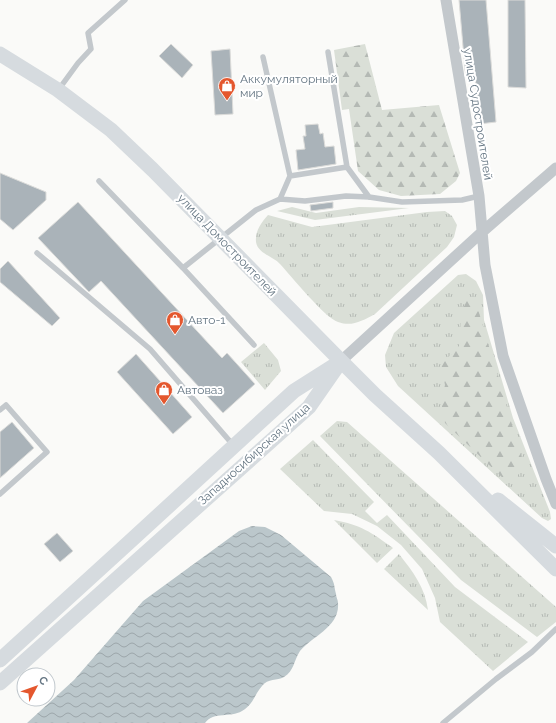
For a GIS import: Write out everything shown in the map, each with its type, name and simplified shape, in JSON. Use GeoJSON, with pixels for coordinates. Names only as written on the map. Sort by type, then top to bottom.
{"type":"FeatureCollection","features":[{"type":"Feature","properties":{"kind":"main road","name":"улица Домостроителей"},"geometry":{"type":"LineString","coordinates":[[0,54],[58,90],[111,130],[154,170],[341,361],[439,453],[556,569]]}},
{"type":"Feature","properties":{"kind":"main road","name":"Западносибирская улица"},"geometry":{"type":"LineString","coordinates":[[0,660],[294,391],[341,361]]}},
{"type":"Feature","properties":{"kind":"main road","name":"Западносибирская улица"},"geometry":{"type":"LineString","coordinates":[[0,683],[309,407],[341,361]]}},
{"type":"Feature","properties":{"kind":"main road","name":"улица Домостроителей"},"geometry":{"type":"LineString","coordinates":[[439,453],[556,546]]}},
{"type":"Feature","properties":{"kind":"street","name":"улица Судостроителей"},"geometry":{"type":"LineString","coordinates":[[446,0],[479,196],[485,266],[503,356],[546,480],[556,504]]}},
{"type":"Feature","properties":{"kind":"street"},"geometry":{"type":"LineString","coordinates":[[341,361],[482,232],[556,168]]}},
{"type":"Feature","properties":{"kind":"lane"},"geometry":{"type":"LineString","coordinates":[[58,90],[91,49],[88,33],[125,0]]}},
{"type":"Feature","properties":{"kind":"lane"},"geometry":{"type":"LineString","coordinates":[[328,52],[346,167],[370,197]]}},
{"type":"Feature","properties":{"kind":"lane"},"geometry":{"type":"LineString","coordinates":[[263,57],[290,176],[280,199]]}},
{"type":"Feature","properties":{"kind":"lane"},"geometry":{"type":"LineString","coordinates":[[290,176],[346,167]]}},
{"type":"Feature","properties":{"kind":"lane"},"geometry":{"type":"LineString","coordinates":[[99,181],[183,268],[254,345]]}},
{"type":"Feature","properties":{"kind":"lane"},"geometry":{"type":"LineString","coordinates":[[183,268],[220,237],[256,210],[280,199],[305,201],[346,196],[370,197],[402,202],[462,200],[479,196]]}},
{"type":"Feature","properties":{"kind":"lane"},"geometry":{"type":"LineString","coordinates":[[38,253],[150,349],[234,446]]}},
{"type":"Feature","properties":{"kind":"lane"},"geometry":{"type":"LineString","coordinates":[[0,410],[6,405],[47,452],[0,494]]}},
{"type":"Feature","properties":{"kind":"lane"},"geometry":{"type":"LineString","coordinates":[[443,723],[496,679],[532,652],[556,629]]}},
{"type":"Feature","properties":{"kind":"green space"},"geometry":{"type":"Polygon","coordinates":[[[365,44],[382,110],[439,105],[460,173],[456,181],[440,194],[401,196],[379,190],[358,171],[349,109],[342,110],[334,50],[365,44]]]}},
{"type":"Feature","properties":{"kind":"green space"},"geometry":{"type":"Polygon","coordinates":[[[292,207],[316,213],[359,207],[409,208],[315,220],[277,211],[292,207]]]}},
{"type":"Feature","properties":{"kind":"green space"},"geometry":{"type":"Polygon","coordinates":[[[445,211],[452,216],[457,225],[454,237],[447,247],[375,314],[352,324],[338,322],[332,319],[308,296],[277,261],[257,246],[256,242],[256,234],[259,227],[268,215],[312,227],[445,211]]]}},
{"type":"Feature","properties":{"kind":"green space"},"geometry":{"type":"Polygon","coordinates":[[[466,274],[476,281],[483,295],[484,320],[513,418],[550,512],[551,519],[548,521],[542,518],[398,386],[386,367],[385,355],[394,333],[458,275],[466,274]]]}},
{"type":"Feature","properties":{"kind":"green space"},"geometry":{"type":"Polygon","coordinates":[[[466,300],[477,302],[523,462],[516,480],[506,481],[445,423],[441,401],[445,385],[441,365],[460,345],[461,316],[466,300]]]}},
{"type":"Feature","properties":{"kind":"green space"},"geometry":{"type":"Polygon","coordinates":[[[264,343],[278,360],[281,371],[265,390],[241,362],[264,343]]]}},
{"type":"Feature","properties":{"kind":"green space"},"geometry":{"type":"Polygon","coordinates":[[[337,421],[347,422],[556,607],[556,622],[537,637],[461,580],[320,436],[337,421]]]}},
{"type":"Feature","properties":{"kind":"green space"},"geometry":{"type":"Polygon","coordinates":[[[313,440],[374,502],[365,511],[377,523],[387,515],[455,587],[528,642],[493,671],[440,622],[435,598],[422,569],[401,545],[377,526],[352,514],[324,511],[280,469],[313,440]]]}},
{"type":"Feature","properties":{"kind":"green space"},"geometry":{"type":"Polygon","coordinates":[[[334,520],[359,527],[393,548],[377,563],[334,520]]]}},
{"type":"Feature","properties":{"kind":"green space"},"geometry":{"type":"Polygon","coordinates":[[[399,554],[414,574],[421,587],[428,610],[384,569],[399,554]]]}},
{"type":"Feature","properties":{"kind":"water"},"geometry":{"type":"Polygon","coordinates":[[[252,526],[265,527],[281,535],[331,577],[334,584],[338,603],[335,619],[300,651],[292,669],[287,675],[264,683],[249,705],[242,711],[213,717],[205,723],[27,723],[44,707],[56,707],[56,696],[74,680],[143,601],[239,531],[252,526]]]}},
{"type":"Feature","properties":{"kind":"building"},"geometry":{"type":"Polygon","coordinates":[[[459,0],[486,0],[496,122],[479,124],[475,74],[466,74],[465,70],[459,0]]]}},
{"type":"Feature","properties":{"kind":"building"},"geometry":{"type":"Polygon","coordinates":[[[508,0],[525,0],[526,88],[508,87],[508,0]]]}},
{"type":"Feature","properties":{"kind":"building"},"geometry":{"type":"Polygon","coordinates":[[[171,44],[193,65],[182,78],[159,56],[171,44]]]}},
{"type":"Feature","properties":{"kind":"building"},"geometry":{"type":"Polygon","coordinates":[[[230,49],[233,114],[215,115],[211,51],[230,49]]]}},
{"type":"Feature","properties":{"kind":"building"},"geometry":{"type":"Polygon","coordinates":[[[318,124],[320,134],[323,133],[325,147],[334,146],[336,164],[298,170],[296,150],[305,149],[303,136],[306,136],[305,125],[318,124]]]}},
{"type":"Feature","properties":{"kind":"building"},"geometry":{"type":"Polygon","coordinates":[[[0,173],[46,192],[46,200],[13,230],[0,219],[0,173]]]}},
{"type":"Feature","properties":{"kind":"building"},"geometry":{"type":"Polygon","coordinates":[[[78,202],[222,358],[227,353],[255,384],[223,413],[101,281],[89,292],[38,238],[78,202]]]}},
{"type":"Feature","properties":{"kind":"building"},"geometry":{"type":"Polygon","coordinates":[[[333,202],[333,208],[311,211],[310,205],[333,202]]]}},
{"type":"Feature","properties":{"kind":"building"},"geometry":{"type":"Polygon","coordinates":[[[8,261],[60,318],[52,326],[0,282],[0,269],[8,261]]]}},
{"type":"Feature","properties":{"kind":"building","name":"Автоваз"},"geometry":{"type":"Polygon","coordinates":[[[136,354],[192,417],[173,434],[117,372],[136,354]]]}},
{"type":"Feature","properties":{"kind":"building"},"geometry":{"type":"Polygon","coordinates":[[[12,422],[34,448],[0,478],[0,432],[12,422]]]}},
{"type":"Feature","properties":{"kind":"building"},"geometry":{"type":"Polygon","coordinates":[[[57,533],[73,551],[60,562],[44,544],[57,533]]]}},
{"type":"Feature","properties":{"kind":"place","name":"Аккумуляторный мир"},"geometry":{"type":"Point","coordinates":[227,101]}},
{"type":"Feature","properties":{"kind":"place","name":"Авто-1"},"geometry":{"type":"Point","coordinates":[175,335]}},
{"type":"Feature","properties":{"kind":"place","name":"Автоваз"},"geometry":{"type":"Point","coordinates":[164,405]}}]}
